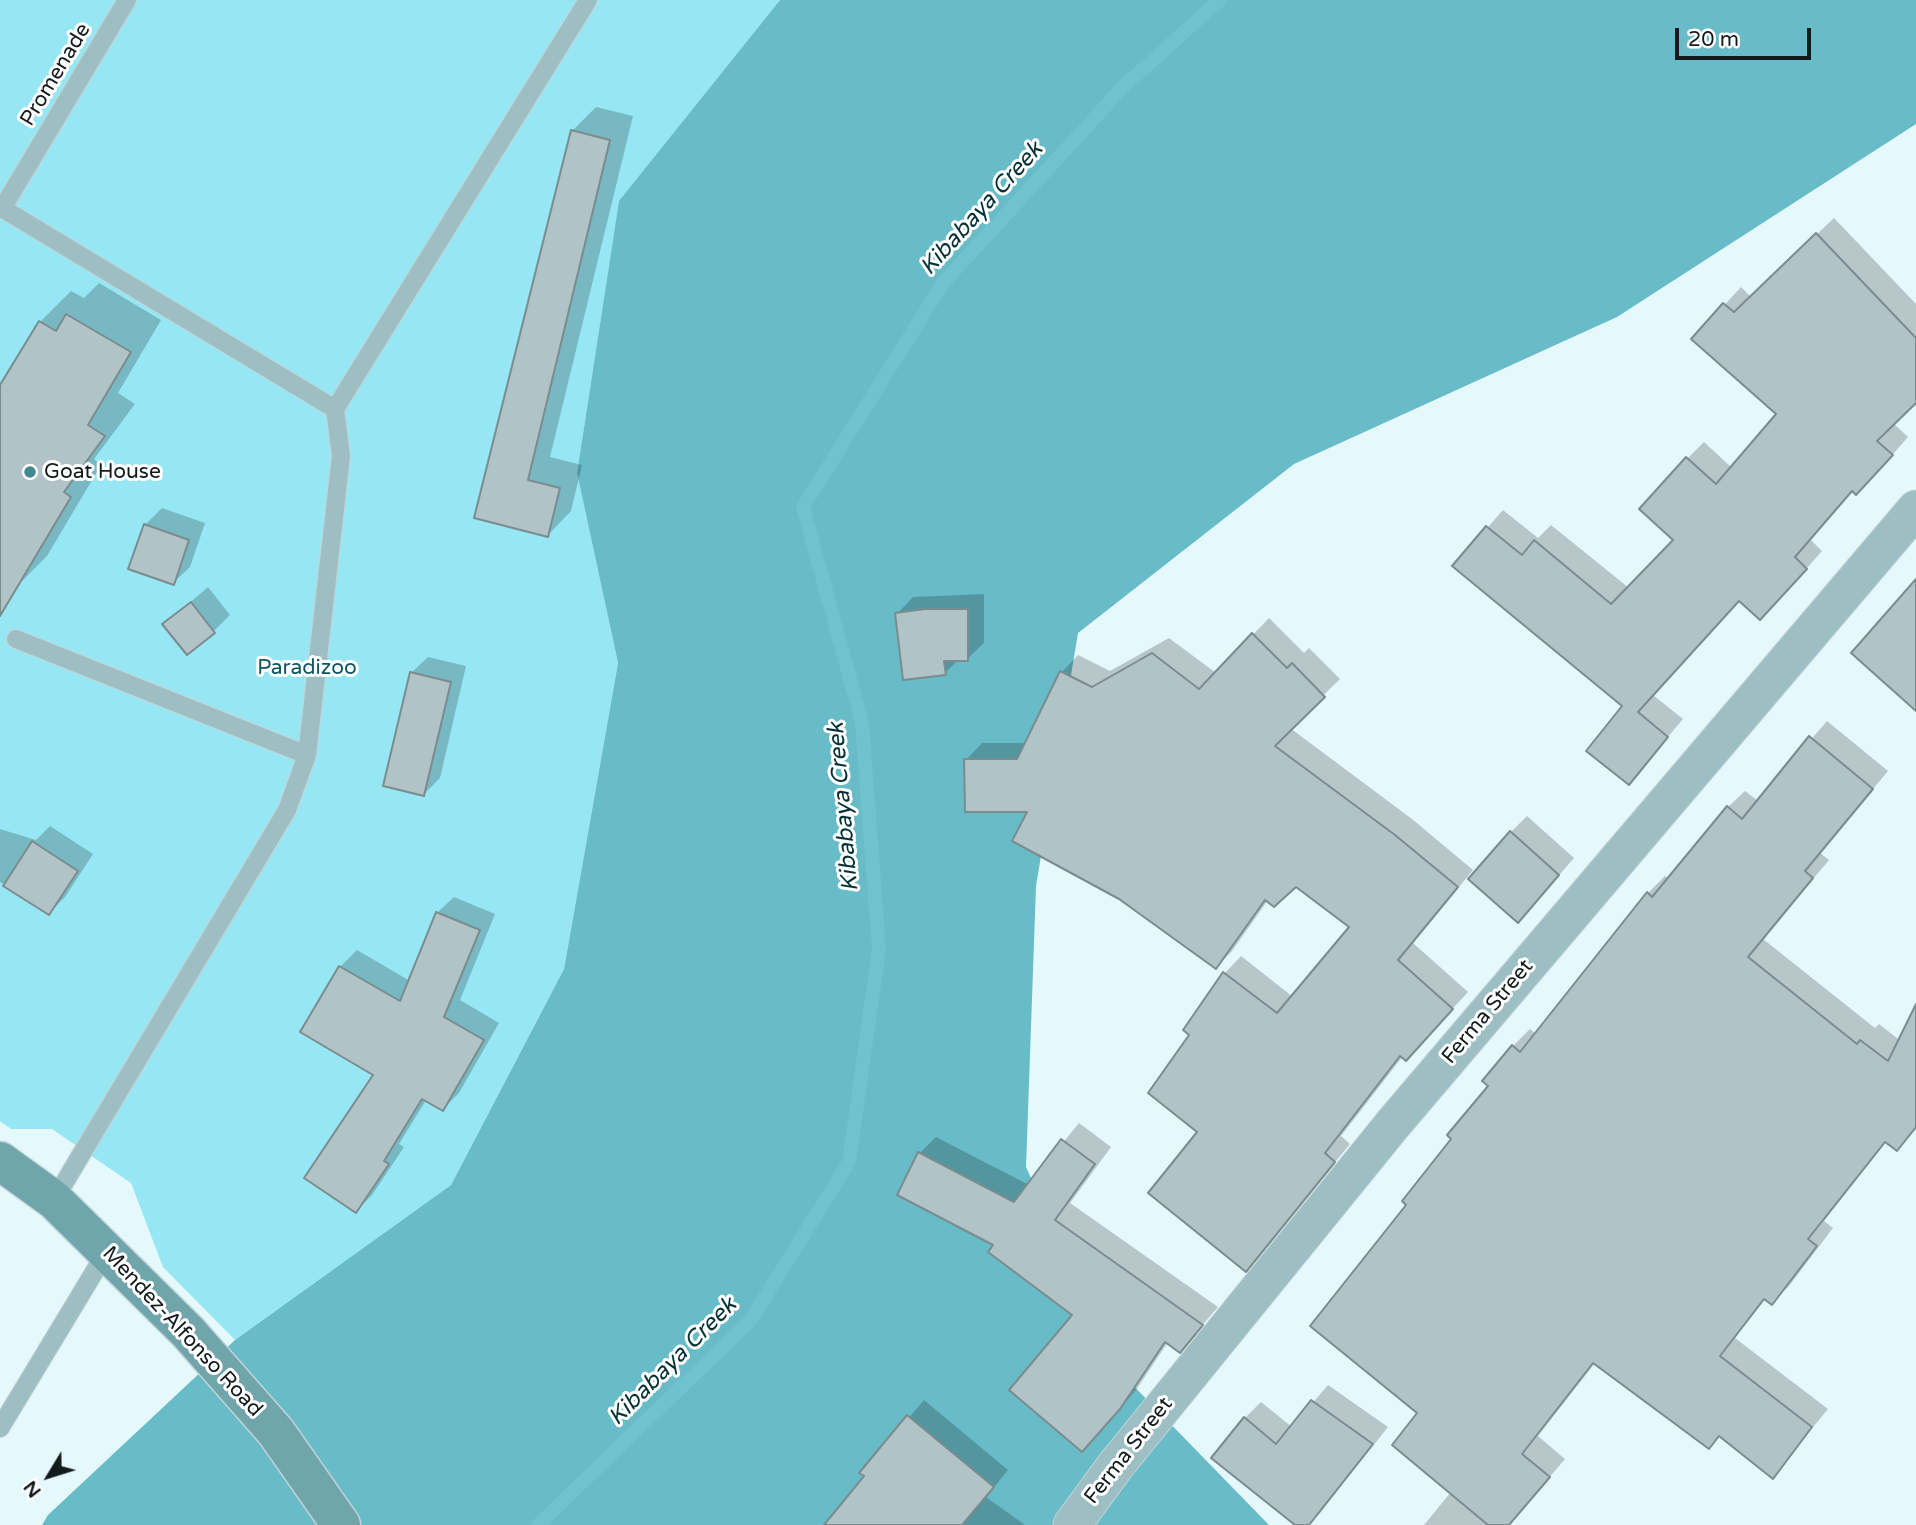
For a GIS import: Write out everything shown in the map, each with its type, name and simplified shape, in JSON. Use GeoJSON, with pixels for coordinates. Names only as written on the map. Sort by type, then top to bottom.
{"type":"FeatureCollection","features":[{"type":"Feature","properties":{"kind":"main road","name":"Mendez-Alfonso Road"},"geometry":{"type":"LineString","coordinates":[[0,1161],[54,1200],[188,1332],[276,1432],[341,1525]]}},
{"type":"Feature","properties":{"kind":"street","name":"Ferma Street"},"geometry":{"type":"LineString","coordinates":[[1072,1525],[1116,1465],[1393,1124],[1916,509]]}},
{"type":"Feature","properties":{"kind":"lane","name":"Promenade"},"geometry":{"type":"LineString","coordinates":[[1,208],[127,0]]}},
{"type":"Feature","properties":{"kind":"lane"},"geometry":{"type":"LineString","coordinates":[[54,1200],[287,810],[307,755],[341,456],[335,409],[588,0]]}},
{"type":"Feature","properties":{"kind":"lane"},"geometry":{"type":"LineString","coordinates":[[1,208],[335,409]]}},
{"type":"Feature","properties":{"kind":"lane"},"geometry":{"type":"LineString","coordinates":[[16,639],[307,755]]}},
{"type":"Feature","properties":{"kind":"lane"},"geometry":{"type":"LineString","coordinates":[[0,1428],[107,1251]]}},
{"type":"Feature","properties":{"kind":"green space","name":"Paradizoo"},"geometry":{"type":"Polygon","coordinates":[[[0,0],[780,0],[619,202],[577,473],[618,663],[564,969],[451,1185],[235,1340],[163,1267],[131,1183],[52,1129],[11,1129],[0,1121],[0,0]]]}},
{"type":"Feature","properties":{"kind":"shaded area"},"geometry":{"type":"Polygon","coordinates":[[[780,0],[1916,0],[1916,124],[1617,317],[1294,464],[1078,633],[1036,886],[1026,1167],[1118,1370],[1269,1525],[42,1525],[48,1515],[235,1340],[451,1185],[564,969],[618,663],[577,473],[619,201],[780,0]]]}},
{"type":"Feature","properties":{"kind":"building"},"geometry":{"type":"Polygon","coordinates":[[[571,130],[610,140],[528,480],[560,488],[548,537],[474,518],[571,130]]]}},
{"type":"Feature","properties":{"kind":"building"},"geometry":{"type":"Polygon","coordinates":[[[1816,233],[1916,338],[1916,403],[1877,441],[1893,455],[1856,495],[1852,491],[1795,557],[1807,569],[1760,620],[1739,601],[1638,712],[1668,737],[1629,785],[1586,751],[1622,706],[1452,566],[1486,526],[1522,555],[1534,540],[1611,604],[1673,540],[1639,509],[1686,457],[1716,484],[1776,414],[1691,339],[1723,303],[1734,312],[1816,233]]]}},
{"type":"Feature","properties":{"kind":"building","name":"Goat House"},"geometry":{"type":"Polygon","coordinates":[[[66,314],[131,352],[88,425],[105,436],[64,492],[71,497],[0,616],[0,385],[39,321],[56,331],[66,314]]]}},
{"type":"Feature","properties":{"kind":"building"},"geometry":{"type":"Polygon","coordinates":[[[144,524],[189,540],[174,585],[128,569],[144,524]]]}},
{"type":"Feature","properties":{"kind":"building"},"geometry":{"type":"Polygon","coordinates":[[[1916,579],[1916,711],[1851,653],[1916,579]]]}},
{"type":"Feature","properties":{"kind":"building"},"geometry":{"type":"Polygon","coordinates":[[[191,602],[215,633],[187,655],[162,624],[191,602]]]}},
{"type":"Feature","properties":{"kind":"building"},"geometry":{"type":"Polygon","coordinates":[[[925,609],[968,609],[968,661],[944,661],[946,675],[903,680],[895,613],[925,609]]]}},
{"type":"Feature","properties":{"kind":"building"},"geometry":{"type":"Polygon","coordinates":[[[1252,633],[1287,668],[1292,663],[1325,697],[1275,746],[1395,835],[1458,887],[1398,960],[1453,1009],[1406,1061],[1400,1056],[1325,1153],[1335,1162],[1246,1272],[1148,1193],[1197,1132],[1148,1093],[1189,1035],[1183,1030],[1223,972],[1277,1013],[1349,927],[1296,887],[1274,907],[1265,900],[1216,969],[1119,899],[1012,841],[1027,812],[965,812],[964,759],[1017,759],[1060,671],[1092,687],[1152,653],[1199,689],[1252,633]]]}},
{"type":"Feature","properties":{"kind":"building"},"geometry":{"type":"Polygon","coordinates":[[[410,672],[451,682],[424,796],[383,786],[410,672]]]}},
{"type":"Feature","properties":{"kind":"building"},"geometry":{"type":"Polygon","coordinates":[[[1809,736],[1873,789],[1805,871],[1813,878],[1748,957],[1857,1044],[1860,1040],[1888,1061],[1916,1004],[1916,1127],[1897,1151],[1885,1142],[1808,1239],[1817,1246],[1772,1305],[1764,1299],[1720,1356],[1812,1427],[1773,1479],[1719,1436],[1709,1449],[1593,1363],[1522,1454],[1550,1477],[1509,1525],[1488,1525],[1392,1445],[1417,1413],[1310,1326],[1406,1205],[1402,1201],[1451,1139],[1447,1135],[1488,1086],[1482,1081],[1512,1045],[1520,1052],[1647,892],[1652,897],[1727,806],[1742,819],[1809,736]]]}},
{"type":"Feature","properties":{"kind":"building"},"geometry":{"type":"Polygon","coordinates":[[[1510,831],[1559,875],[1518,923],[1468,879],[1510,831]]]}},
{"type":"Feature","properties":{"kind":"building"},"geometry":{"type":"Polygon","coordinates":[[[32,841],[78,871],[49,915],[3,886],[32,841]]]}},
{"type":"Feature","properties":{"kind":"building"},"geometry":{"type":"Polygon","coordinates":[[[436,912],[480,930],[444,1017],[484,1040],[443,1111],[422,1099],[384,1161],[389,1164],[356,1213],[304,1178],[373,1075],[300,1032],[339,966],[400,1001],[436,912]]]}},
{"type":"Feature","properties":{"kind":"building"},"geometry":{"type":"Polygon","coordinates":[[[1061,1139],[1095,1164],[1055,1220],[1203,1325],[1180,1353],[1165,1342],[1120,1409],[1082,1452],[1009,1390],[1072,1315],[988,1252],[993,1245],[897,1195],[918,1152],[1014,1202],[1061,1139]]]}},
{"type":"Feature","properties":{"kind":"building"},"geometry":{"type":"Polygon","coordinates":[[[1311,1400],[1373,1444],[1309,1525],[1295,1525],[1211,1458],[1244,1417],[1276,1444],[1311,1400]]]}},
{"type":"Feature","properties":{"kind":"building"},"geometry":{"type":"Polygon","coordinates":[[[907,1415],[994,1487],[962,1525],[824,1525],[864,1476],[859,1473],[907,1415]]]}},
{"type":"Feature","properties":{"kind":"waterway","name":"Kibabaya Creek"},"geometry":{"type":"LineString","coordinates":[[538,1525],[750,1321],[849,1162],[879,949],[862,723],[803,507],[943,283],[1124,86],[1220,0]]}},
{"type":"Feature","properties":{"kind":"place","name":"Goat House"},"geometry":{"type":"Point","coordinates":[30,472]}}]}
